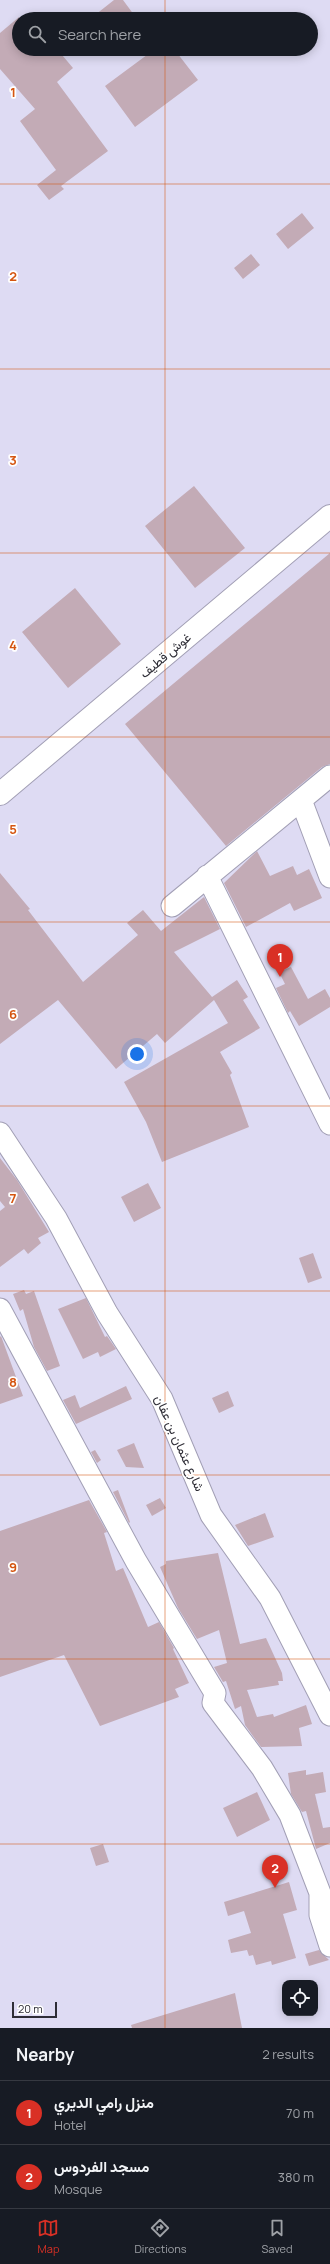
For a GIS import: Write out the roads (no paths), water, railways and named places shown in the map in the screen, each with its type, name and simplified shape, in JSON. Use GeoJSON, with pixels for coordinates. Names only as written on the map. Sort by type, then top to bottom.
{"type":"FeatureCollection","features":[{"type":"Feature","properties":{"kind":"main road","name":"غوش قطيف"},"geometry":{"type":"LineString","coordinates":[[0,794],[330,516]]}},
{"type":"Feature","properties":{"kind":"street"},"geometry":{"type":"LineString","coordinates":[[172,906],[330,776]]}},
{"type":"Feature","properties":{"kind":"street"},"geometry":{"type":"LineString","coordinates":[[301,800],[330,877]]}},
{"type":"Feature","properties":{"kind":"street"},"geometry":{"type":"LineString","coordinates":[[208,876],[330,1124]]}},
{"type":"Feature","properties":{"kind":"street","name":"شارع عثمان بن عفان"},"geometry":{"type":"LineString","coordinates":[[0,1133],[56,1218],[107,1313],[162,1399],[211,1515],[270,1598],[330,1715]]}},
{"type":"Feature","properties":{"kind":"street"},"geometry":{"type":"LineString","coordinates":[[0,1309],[136,1561],[215,1693],[214,1703],[262,1768],[290,1815],[325,1891],[320,1915],[330,1946]]}},
{"type":"Feature","properties":{"kind":"place","name":"منزل رامي الديري"},"geometry":{"type":"Point","coordinates":[280,977]}},
{"type":"Feature","properties":{"kind":"place","name":"مسجد الفردوس"},"geometry":{"type":"Point","coordinates":[275,1888]}}]}
